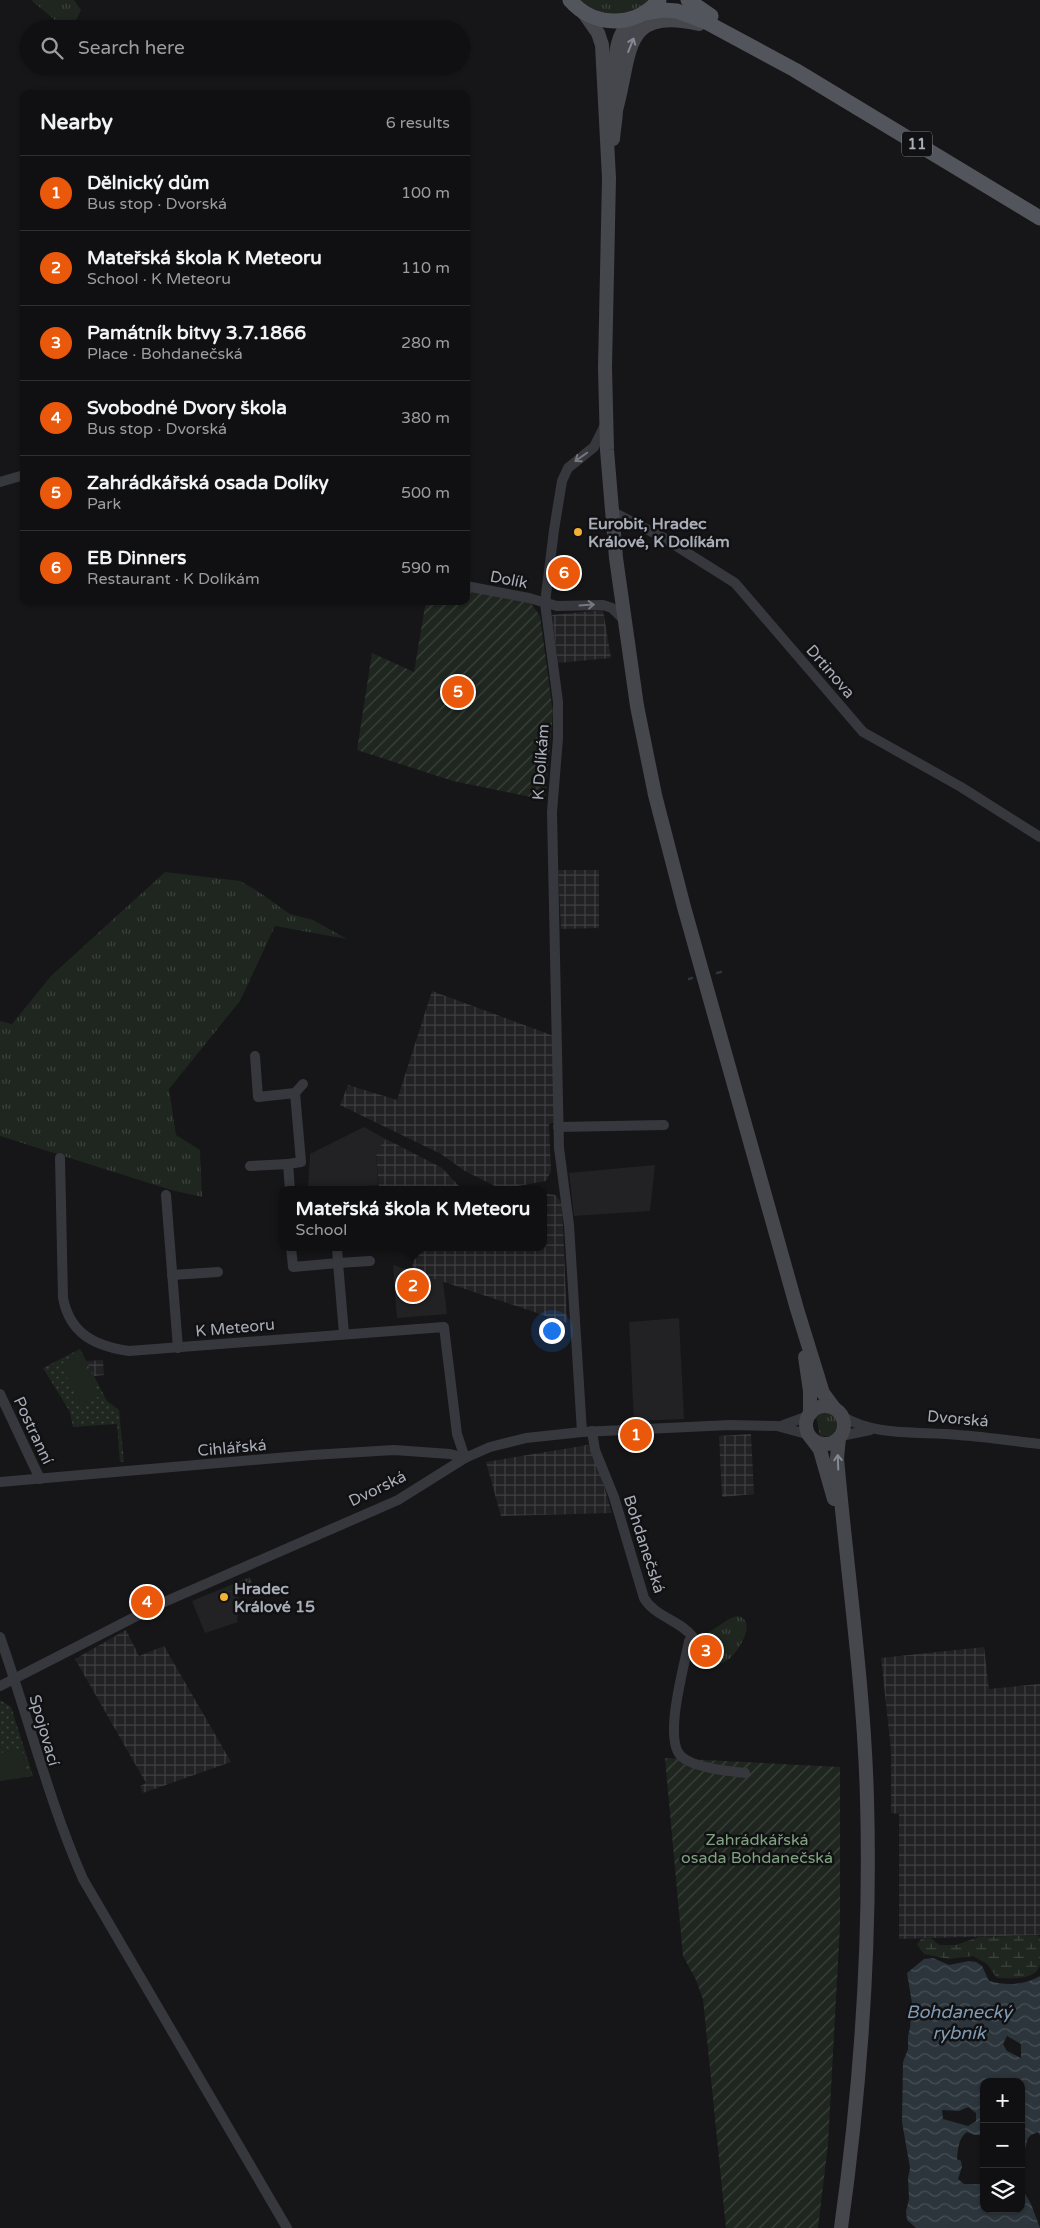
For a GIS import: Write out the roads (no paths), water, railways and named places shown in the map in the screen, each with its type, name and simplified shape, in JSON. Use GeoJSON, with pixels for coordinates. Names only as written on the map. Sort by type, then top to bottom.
{"type":"FeatureCollection","features":[{"type":"Feature","properties":{"kind":"main road"},"geometry":{"type":"LineString","coordinates":[[570,0],[584,13],[598,33],[602,45],[609,178],[606,417],[611,511],[623,619],[642,731],[655,795],[684,907],[797,1309],[823,1393],[838,1412],[844,1425],[837,1458],[856,1635],[865,1756],[868,1846],[866,1971],[858,2093],[842,2228]]}},
{"type":"Feature","properties":{"kind":"main road"},"geometry":{"type":"LineString","coordinates":[[609,178],[616,110],[618,41],[625,27],[659,0]]}},
{"type":"Feature","properties":{"kind":"main road","name":"11"},"geometry":{"type":"LineString","coordinates":[[688,0],[795,70],[1040,218]]}},
{"type":"Feature","properties":{"kind":"main road"},"geometry":{"type":"LineString","coordinates":[[696,0],[714,18]]}},
{"type":"Feature","properties":{"kind":"main road","name":"11"},"geometry":{"type":"LineString","coordinates":[[641,15],[663,10],[677,11],[697,18],[795,70]]}},
{"type":"Feature","properties":{"kind":"main road"},"geometry":{"type":"LineString","coordinates":[[584,13],[614,22],[641,15]]}},
{"type":"Feature","properties":{"kind":"main road"},"geometry":{"type":"LineString","coordinates":[[616,110],[628,53],[634,38],[642,29],[653,22],[666,19],[701,24],[724,33]]}},
{"type":"Feature","properties":{"kind":"main road"},"geometry":{"type":"LineString","coordinates":[[797,1309],[810,1391],[809,1415],[806,1427],[820,1450],[825,1464],[845,1545]]}},
{"type":"Feature","properties":{"kind":"main road","name":"Dvorská"},"geometry":{"type":"LineString","coordinates":[[809,1415],[818,1407],[838,1412]]}},
{"type":"Feature","properties":{"kind":"main road","name":"Dvorská"},"geometry":{"type":"LineString","coordinates":[[811,1437],[817,1442],[829,1443],[840,1437]]}},
{"type":"Feature","properties":{"kind":"street","name":"K Dolíkám"},"geometry":{"type":"LineString","coordinates":[[587,1432],[569,1225],[559,1148],[552,812],[558,738],[558,702],[545,603],[562,481],[568,468],[597,442],[606,417]]}},
{"type":"Feature","properties":{"kind":"street"},"geometry":{"type":"LineString","coordinates":[[0,482],[20,476]]}},
{"type":"Feature","properties":{"kind":"street","name":"Drtinova"},"geometry":{"type":"LineString","coordinates":[[611,511],[662,537],[735,583],[863,732],[961,787],[1040,837]]}},
{"type":"Feature","properties":{"kind":"street","name":"Dolík"},"geometry":{"type":"LineString","coordinates":[[470,587],[524,596],[562,607],[603,605],[612,608],[623,619]]}},
{"type":"Feature","properties":{"kind":"street"},"geometry":{"type":"LineString","coordinates":[[255,1056],[258,1097],[295,1093],[303,1084]]}},
{"type":"Feature","properties":{"kind":"street"},"geometry":{"type":"LineString","coordinates":[[250,1166],[301,1162],[295,1093]]}},
{"type":"Feature","properties":{"kind":"street"},"geometry":{"type":"LineString","coordinates":[[558,1127],[664,1125]]}},
{"type":"Feature","properties":{"kind":"street","name":"K Meteoru"},"geometry":{"type":"LineString","coordinates":[[60,1158],[62,1289],[64,1307],[82,1335],[108,1348],[129,1351],[444,1327],[457,1434],[465,1458]]}},
{"type":"Feature","properties":{"kind":"street"},"geometry":{"type":"LineString","coordinates":[[288,1164],[290,1186]]}},
{"type":"Feature","properties":{"kind":"street"},"geometry":{"type":"LineString","coordinates":[[166,1195],[178,1348]]}},
{"type":"Feature","properties":{"kind":"street"},"geometry":{"type":"LineString","coordinates":[[291,1251],[293,1267],[370,1261]]}},
{"type":"Feature","properties":{"kind":"street"},"geometry":{"type":"LineString","coordinates":[[337,1251],[344,1334]]}},
{"type":"Feature","properties":{"kind":"street"},"geometry":{"type":"LineString","coordinates":[[172,1275],[218,1272]]}},
{"type":"Feature","properties":{"kind":"street","name":"Postranní"},"geometry":{"type":"LineString","coordinates":[[0,1394],[40,1479]]}},
{"type":"Feature","properties":{"kind":"street","name":"Dvorská"},"geometry":{"type":"LineString","coordinates":[[838,1412],[855,1424],[873,1429],[959,1434],[1040,1444]]}},
{"type":"Feature","properties":{"kind":"street","name":"Dvorská"},"geometry":{"type":"LineString","coordinates":[[777,1426],[809,1415]]}},
{"type":"Feature","properties":{"kind":"street","name":"Dvorská"},"geometry":{"type":"LineString","coordinates":[[0,1686],[16,1680],[93,1637],[162,1603],[398,1500],[465,1458],[490,1448],[526,1438],[587,1432],[730,1425],[777,1426],[811,1437]]}},
{"type":"Feature","properties":{"kind":"street","name":"Dvorská"},"geometry":{"type":"LineString","coordinates":[[840,1437],[873,1429]]}},
{"type":"Feature","properties":{"kind":"street","name":"Bohdanečská"},"geometry":{"type":"LineString","coordinates":[[587,1432],[614,1497],[644,1598],[656,1611],[688,1630],[693,1637],[689,1641],[676,1703],[674,1735],[677,1750],[682,1757],[693,1762],[721,1770],[745,1773]]}},
{"type":"Feature","properties":{"kind":"street","name":"Cihlářská"},"geometry":{"type":"LineString","coordinates":[[0,1482],[312,1455],[394,1450],[457,1455],[465,1458]]}},
{"type":"Feature","properties":{"kind":"street","name":"Spojovací"},"geometry":{"type":"LineString","coordinates":[[0,1637],[16,1680],[26,1722],[62,1831],[83,1879],[105,1921],[287,2228]]}},
{"type":"Feature","properties":{"kind":"water","name":"Bohdanecký rybník"},"geometry":{"type":"Polygon","coordinates":[[[933,1958],[949,1965],[969,1961],[976,1962],[982,1966],[989,1981],[1002,1984],[1022,1983],[1040,1976],[1040,2135],[1038,2132],[1031,2135],[1028,2138],[1025,2149],[1025,2078],[980,2078],[980,2135],[967,2132],[962,2137],[957,2159],[961,2161],[962,2167],[958,2179],[964,2184],[980,2184],[980,2213],[1025,2213],[1025,2194],[1040,2228],[916,2228],[907,2220],[906,2211],[909,2199],[908,2178],[910,2168],[902,2122],[903,2062],[908,2049],[912,2003],[907,1973],[924,1959],[933,1958]],[[1007,2036],[1003,2044],[1007,2051],[1021,2058],[1021,2044],[1007,2036]],[[968,2107],[959,2111],[942,2110],[943,2119],[968,2126],[976,2121],[976,2113],[968,2107]]]}},
{"type":"Feature","properties":{"kind":"waterway"},"geometry":{"type":"LineString","coordinates":[[717,973],[721,972]]}},
{"type":"Feature","properties":{"kind":"place","name":"Eurobit, Hradec Králové, K Dolíkám"},"geometry":{"type":"Point","coordinates":[578,532]}},
{"type":"Feature","properties":{"kind":"place","name":"EB Dinners"},"geometry":{"type":"Point","coordinates":[564,573]}},
{"type":"Feature","properties":{"kind":"place","name":"Zahrádkářská osada Dolíky"},"geometry":{"type":"Point","coordinates":[458,692]}},
{"type":"Feature","properties":{"kind":"place","name":"Mateřská škola K Meteoru"},"geometry":{"type":"Point","coordinates":[413,1286]}},
{"type":"Feature","properties":{"kind":"place","name":"Dělnický dům"},"geometry":{"type":"Point","coordinates":[636,1435]}},
{"type":"Feature","properties":{"kind":"place","name":"Hradec Králové 15"},"geometry":{"type":"Point","coordinates":[224,1597]}},
{"type":"Feature","properties":{"kind":"place","name":"Svobodné Dvory škola"},"geometry":{"type":"Point","coordinates":[147,1602]}},
{"type":"Feature","properties":{"kind":"place","name":"Památník bitvy 3.7.1866"},"geometry":{"type":"Point","coordinates":[706,1651]}},
{"type":"Feature","properties":{"kind":"park label","name":"Zahrádkářská osada Bohdanečská"},"geometry":{"type":"Point","coordinates":[757,1848]}}]}
